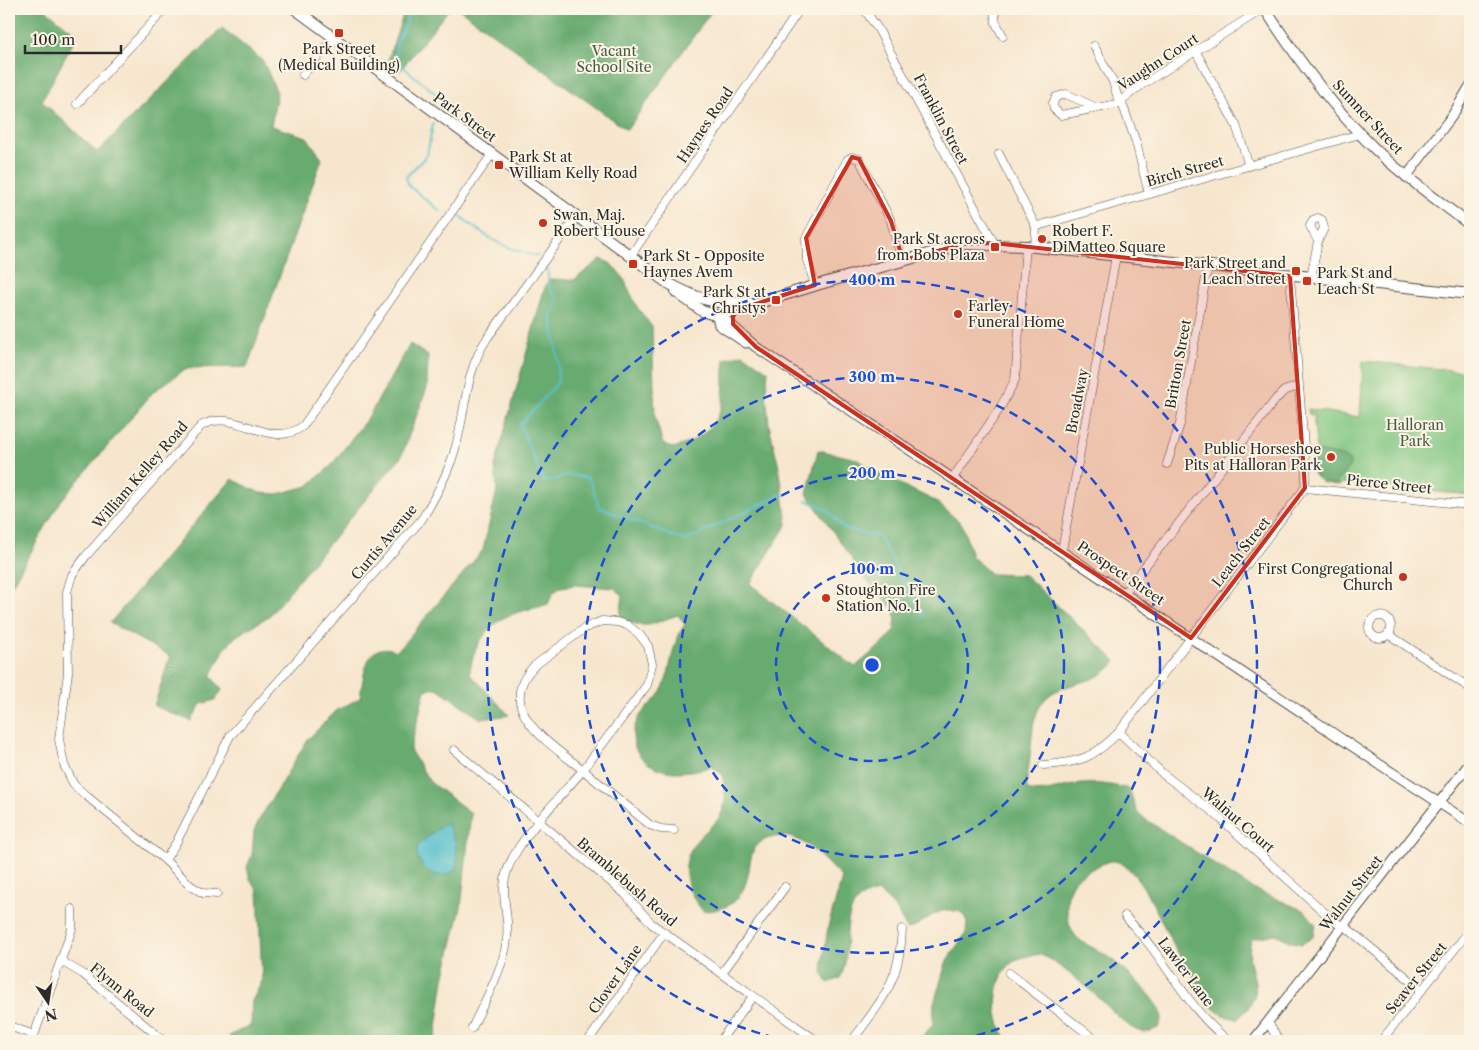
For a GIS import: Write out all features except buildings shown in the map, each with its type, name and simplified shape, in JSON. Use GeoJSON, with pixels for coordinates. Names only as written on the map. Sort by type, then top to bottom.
{"type":"FeatureCollection","features":[{"type":"Feature","properties":{"kind":"main road","name":"Park Street"},"geometry":{"type":"LineString","coordinates":[[295,9],[666,282],[684,300],[706,313],[728,315],[814,285],[964,244],[1030,246],[1290,276],[1470,294]]}},
{"type":"Feature","properties":{"kind":"main road","name":"Sumner Street"},"geometry":{"type":"LineString","coordinates":[[1264,9],[1320,86],[1360,134],[1406,176],[1470,225]]}},
{"type":"Feature","properties":{"kind":"main road","name":"Park Street"},"geometry":{"type":"LineString","coordinates":[[666,282],[696,297],[717,304],[752,302],[778,296]]}},
{"type":"Feature","properties":{"kind":"main road"},"geometry":{"type":"LineString","coordinates":[[717,304],[728,315]]}},
{"type":"Feature","properties":{"kind":"street"},"geometry":{"type":"LineString","coordinates":[[78,104],[165,9]]}},
{"type":"Feature","properties":{"kind":"street","name":"Haynes Road"},"geometry":{"type":"LineString","coordinates":[[631,256],[800,9]]}},
{"type":"Feature","properties":{"kind":"street","name":"Franklin Street"},"geometry":{"type":"LineString","coordinates":[[864,9],[878,29],[994,244]]}},
{"type":"Feature","properties":{"kind":"street"},"geometry":{"type":"LineString","coordinates":[[994,9],[996,23],[1003,36]]}},
{"type":"Feature","properties":{"kind":"street","name":"Vaughn Court"},"geometry":{"type":"LineString","coordinates":[[1094,46],[1113,82],[1119,102],[1143,84],[1264,9]]}},
{"type":"Feature","properties":{"kind":"street"},"geometry":{"type":"LineString","coordinates":[[303,75],[334,38]]}},
{"type":"Feature","properties":{"kind":"street"},"geometry":{"type":"LineString","coordinates":[[1196,52],[1236,125],[1249,166]]}},
{"type":"Feature","properties":{"kind":"street"},"geometry":{"type":"LineString","coordinates":[[1406,176],[1452,116],[1470,86]]}},
{"type":"Feature","properties":{"kind":"street"},"geometry":{"type":"LineString","coordinates":[[1097,108],[1066,94],[1056,97],[1053,103],[1054,110],[1061,115],[1097,108],[1119,102],[1126,110],[1149,194]]}},
{"type":"Feature","properties":{"kind":"street","name":"Birch Street"},"geometry":{"type":"LineString","coordinates":[[1036,227],[1360,134]]}},
{"type":"Feature","properties":{"kind":"street","name":"William Kelley Road"},"geometry":{"type":"LineString","coordinates":[[217,894],[198,890],[165,860],[84,794],[68,776],[61,757],[59,735],[68,673],[66,603],[72,575],[86,556],[201,426],[209,420],[226,420],[274,435],[284,435],[303,426],[492,154]]}},
{"type":"Feature","properties":{"kind":"street"},"geometry":{"type":"LineString","coordinates":[[953,478],[1004,402],[1015,380],[1030,246],[1036,227],[999,154]]}},
{"type":"Feature","properties":{"kind":"street"},"geometry":{"type":"LineString","coordinates":[[814,285],[807,260],[806,238],[848,159],[852,157],[858,159],[891,221],[902,260]]}},
{"type":"Feature","properties":{"kind":"street","name":"Curtis Avenue"},"geometry":{"type":"LineString","coordinates":[[165,860],[176,843],[230,736],[422,519],[438,490],[452,458],[467,388],[480,350],[577,216]]}},
{"type":"Feature","properties":{"kind":"street"},"geometry":{"type":"LineString","coordinates":[[1311,278],[1318,241]]}},
{"type":"Feature","properties":{"kind":"street","name":"Broadway"},"geometry":{"type":"LineString","coordinates":[[1062,550],[1116,256]]}},
{"type":"Feature","properties":{"kind":"street","name":"Britton Street"},"geometry":{"type":"LineString","coordinates":[[1167,464],[1180,424],[1208,266]]}},
{"type":"Feature","properties":{"kind":"street"},"geometry":{"type":"LineString","coordinates":[[1290,276],[1306,471],[1305,488]]}},
{"type":"Feature","properties":{"kind":"street","name":"Prospect Street"},"geometry":{"type":"LineString","coordinates":[[756,347],[739,332],[728,315],[719,325],[724,330],[756,347],[1470,823]]}},
{"type":"Feature","properties":{"kind":"street"},"geometry":{"type":"LineString","coordinates":[[1124,593],[1276,399],[1284,391],[1298,386]]}},
{"type":"Feature","properties":{"kind":"street","name":"Pierce Street"},"geometry":{"type":"LineString","coordinates":[[1305,488],[1470,505]]}},
{"type":"Feature","properties":{"kind":"street","name":"Leach Street"},"geometry":{"type":"LineString","coordinates":[[1044,765],[1078,761],[1103,749],[1119,732],[1305,488]]}},
{"type":"Feature","properties":{"kind":"street"},"geometry":{"type":"LineString","coordinates":[[472,1028],[506,947],[508,928],[503,894],[507,870],[515,854],[583,770],[641,693],[651,675],[652,660],[646,642],[634,629],[616,622],[602,621],[585,628],[534,666],[522,687],[521,705],[528,722],[583,770],[650,825],[660,829],[674,830]]}},
{"type":"Feature","properties":{"kind":"street"},"geometry":{"type":"LineString","coordinates":[[1388,634],[1470,688]]}},
{"type":"Feature","properties":{"kind":"street","name":"Walnut Court"},"geometry":{"type":"LineString","coordinates":[[1119,732],[1163,774],[1213,812],[1292,885],[1422,990]]}},
{"type":"Feature","properties":{"kind":"street","name":"Bramblebush Road"},"geometry":{"type":"LineString","coordinates":[[454,750],[625,894],[646,920],[817,1041]]}},
{"type":"Feature","properties":{"kind":"street","name":"Walnut Street"},"geometry":{"type":"LineString","coordinates":[[1253,1041],[1470,763]]}},
{"type":"Feature","properties":{"kind":"street"},"geometry":{"type":"LineString","coordinates":[[722,973],[785,887]]}},
{"type":"Feature","properties":{"kind":"street"},"geometry":{"type":"LineString","coordinates":[[9,1026],[33,1038],[72,929],[72,909]]}},
{"type":"Feature","properties":{"kind":"street","name":"Lawler Lane"},"geometry":{"type":"LineString","coordinates":[[1125,916],[1154,950],[1216,1031],[1229,1041]]}},
{"type":"Feature","properties":{"kind":"street"},"geometry":{"type":"LineString","coordinates":[[852,1041],[889,991],[895,978],[900,957],[902,929]]}},
{"type":"Feature","properties":{"kind":"street","name":"Seaver Street"},"geometry":{"type":"LineString","coordinates":[[1381,1041],[1470,930]]}},
{"type":"Feature","properties":{"kind":"street","name":"Clover Lane"},"geometry":{"type":"LineString","coordinates":[[588,1041],[664,932]]}},
{"type":"Feature","properties":{"kind":"street","name":"Flynn Road"},"geometry":{"type":"LineString","coordinates":[[61,961],[83,974],[164,1041]]}},
{"type":"Feature","properties":{"kind":"street"},"geometry":{"type":"LineString","coordinates":[[1009,973],[1097,1041]]}},
{"type":"Feature","properties":{"kind":"street"},"geometry":{"type":"LineString","coordinates":[[720,1041],[754,996]]}},
{"type":"Feature","properties":{"kind":"street"},"geometry":{"type":"LineString","coordinates":[[1268,1022],[1279,1041]]}},
{"type":"Feature","properties":{"kind":"highlighted area"},"geometry":{"type":"Polygon","coordinates":[[[852,157],[859,159],[891,221],[903,260],[964,244],[994,243],[1290,276],[1305,488],[1191,638],[756,347],[733,324],[733,316],[740,309],[815,285],[806,238],[852,157]]]}},
{"type":"Feature","properties":{"kind":"green space"},"geometry":{"type":"Polygon","coordinates":[[[9,9],[45,9],[77,35],[42,101],[97,152],[222,28],[263,61],[277,93],[271,126],[307,137],[322,159],[247,367],[187,368],[154,391],[60,502],[9,590],[9,9]]]}},
{"type":"Feature","properties":{"kind":"green space"},"geometry":{"type":"Polygon","coordinates":[[[405,9],[449,9],[399,72],[387,63],[405,9]]]}},
{"type":"Feature","properties":{"kind":"green space","name":"Vacant School Site"},"geometry":{"type":"Polygon","coordinates":[[[459,9],[713,9],[627,130],[459,9]]]}},
{"type":"Feature","properties":{"kind":"green space"},"geometry":{"type":"Polygon","coordinates":[[[601,259],[610,263],[623,277],[637,307],[652,327],[655,417],[663,444],[672,448],[681,446],[698,437],[712,425],[721,409],[723,399],[725,359],[743,354],[768,371],[766,393],[769,425],[780,472],[787,524],[750,584],[855,667],[888,639],[894,631],[896,620],[893,609],[868,582],[807,494],[818,450],[857,459],[883,476],[935,501],[962,524],[972,556],[991,574],[1025,575],[1116,661],[1110,668],[1096,677],[1056,691],[1042,703],[1033,728],[1027,790],[1039,792],[1088,784],[1109,785],[1129,789],[1137,811],[1145,819],[1253,889],[1305,911],[1316,925],[1313,937],[1302,944],[1289,941],[1276,934],[1251,939],[1250,962],[1256,989],[1249,1008],[1238,1019],[1227,1017],[1212,1007],[1173,944],[1143,887],[1135,876],[1119,862],[1110,861],[1102,864],[1074,881],[1067,900],[1069,923],[1078,938],[1085,944],[1103,953],[1130,975],[1155,1002],[1160,1010],[1162,1020],[1158,1028],[1147,1032],[1132,1028],[1065,970],[1043,956],[1034,955],[1013,962],[1005,970],[1000,981],[997,994],[998,1020],[1009,1041],[917,1041],[933,1025],[934,1003],[947,960],[966,933],[967,921],[961,912],[951,910],[937,913],[907,929],[896,909],[879,892],[864,897],[855,904],[850,915],[844,966],[840,978],[828,983],[822,972],[823,961],[828,927],[842,878],[812,849],[794,838],[774,837],[759,844],[753,853],[744,888],[735,901],[722,908],[703,911],[691,894],[686,875],[686,865],[692,847],[718,819],[722,812],[725,803],[725,793],[722,774],[712,767],[678,772],[658,769],[642,758],[636,750],[634,741],[637,721],[663,688],[674,648],[685,624],[678,615],[649,625],[629,622],[620,617],[623,595],[614,588],[575,585],[561,587],[553,593],[548,604],[515,613],[502,619],[488,631],[477,647],[473,656],[470,674],[509,715],[481,719],[437,688],[425,690],[410,750],[430,782],[471,813],[461,907],[444,979],[435,1041],[232,1041],[229,1036],[251,1025],[252,1001],[262,981],[258,891],[250,879],[247,867],[252,855],[254,831],[259,820],[308,739],[337,710],[360,698],[365,670],[372,654],[386,648],[397,651],[483,550],[497,490],[495,465],[544,290],[549,279],[574,280],[601,259]]]}},
{"type":"Feature","properties":{"kind":"green space"},"geometry":{"type":"Polygon","coordinates":[[[410,344],[428,356],[427,388],[401,457],[269,616],[235,637],[224,650],[211,676],[222,690],[215,700],[201,704],[191,721],[154,706],[170,656],[110,623],[232,479],[260,493],[278,494],[308,486],[331,466],[369,416],[410,344]]]}},
{"type":"Feature","properties":{"kind":"green space","name":"Halloran Park"},"geometry":{"type":"Polygon","coordinates":[[[1363,361],[1470,372],[1470,495],[1340,483],[1340,485],[1323,482],[1315,477],[1312,461],[1316,452],[1315,432],[1313,415],[1309,414],[1308,409],[1360,417],[1363,361]]]}},
{"type":"Feature","properties":{"kind":"green space"},"geometry":{"type":"Polygon","coordinates":[[[1317,451],[1342,456],[1350,461],[1349,468],[1336,485],[1321,482],[1320,477],[1315,476],[1312,459],[1317,451]]]}},
{"type":"Feature","properties":{"kind":"water"},"geometry":{"type":"Polygon","coordinates":[[[447,823],[456,843],[457,868],[451,873],[437,875],[425,868],[420,862],[417,847],[447,823]]]}},
{"type":"Feature","properties":{"kind":"waterway"},"geometry":{"type":"LineString","coordinates":[[407,9],[407,23],[396,43],[397,62],[447,103]]}},
{"type":"Feature","properties":{"kind":"waterway"},"geometry":{"type":"LineString","coordinates":[[433,124],[427,155],[406,177],[409,186],[440,211]]}},
{"type":"Feature","properties":{"kind":"waterway"},"geometry":{"type":"LineString","coordinates":[[459,215],[477,229],[505,246],[538,256]]}},
{"type":"Feature","properties":{"kind":"waterway"},"geometry":{"type":"LineString","coordinates":[[547,264],[549,287],[555,297],[557,306],[551,314],[558,361],[558,382],[520,425],[544,482],[570,475],[589,478],[599,507],[685,541],[780,495],[785,495]]}},
{"type":"Feature","properties":{"kind":"waterway"},"geometry":{"type":"LineString","coordinates":[[806,500],[828,510],[843,528],[879,537],[924,616]]}},
{"type":"Feature","properties":{"kind":"place","name":"Park Street (Medical Building)"},"geometry":{"type":"Point","coordinates":[339,33]}},
{"type":"Feature","properties":{"kind":"place","name":"Park St at William Kelly Road"},"geometry":{"type":"Point","coordinates":[499,165]}},
{"type":"Feature","properties":{"kind":"place","name":"Swan, Maj. Robert House"},"geometry":{"type":"Point","coordinates":[543,223]}},
{"type":"Feature","properties":{"kind":"place","name":"Robert F. DiMatteo Square"},"geometry":{"type":"Point","coordinates":[1042,239]}},
{"type":"Feature","properties":{"kind":"place","name":"Park St across from Bobs Plaza"},"geometry":{"type":"Point","coordinates":[995,247]}},
{"type":"Feature","properties":{"kind":"place","name":"Park St - Opposite Haynes Avem"},"geometry":{"type":"Point","coordinates":[633,264]}},
{"type":"Feature","properties":{"kind":"place","name":"Park Street and Leach Street"},"geometry":{"type":"Point","coordinates":[1296,271]}},
{"type":"Feature","properties":{"kind":"place","name":"Park St and Leach St"},"geometry":{"type":"Point","coordinates":[1307,281]}},
{"type":"Feature","properties":{"kind":"place","name":"Park St at Christys"},"geometry":{"type":"Point","coordinates":[776,300]}},
{"type":"Feature","properties":{"kind":"place","name":"Farley Funeral Home"},"geometry":{"type":"Point","coordinates":[958,314]}},
{"type":"Feature","properties":{"kind":"place","name":"Public Horseshoe Pits at Halloran Park"},"geometry":{"type":"Point","coordinates":[1331,457]}},
{"type":"Feature","properties":{"kind":"place","name":"First Congregational Church"},"geometry":{"type":"Point","coordinates":[1403,577]}},
{"type":"Feature","properties":{"kind":"place","name":"Stoughton Fire Station No. 1"},"geometry":{"type":"Point","coordinates":[826,598]}}]}
